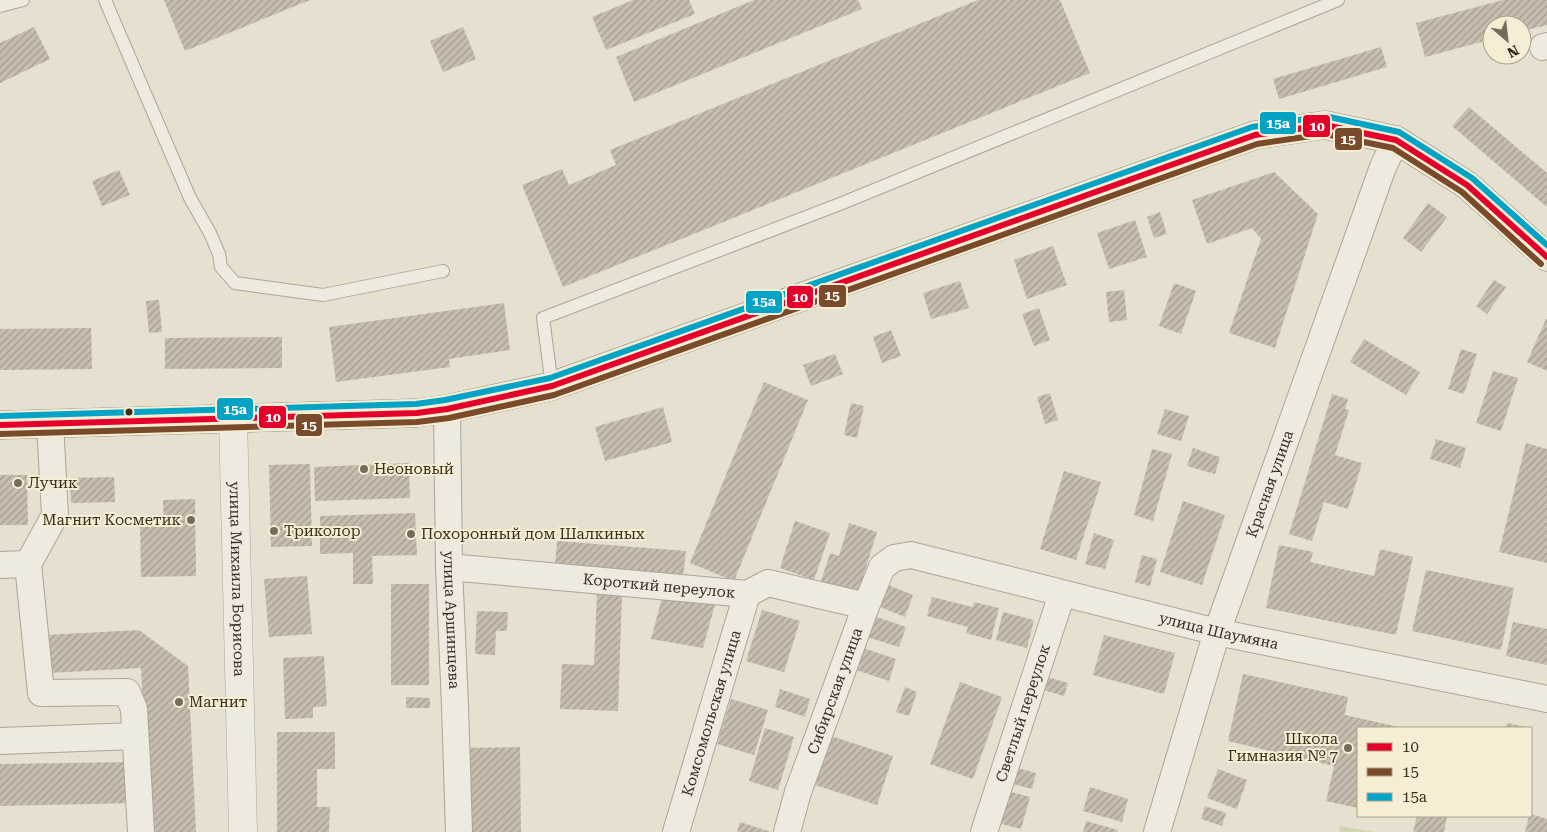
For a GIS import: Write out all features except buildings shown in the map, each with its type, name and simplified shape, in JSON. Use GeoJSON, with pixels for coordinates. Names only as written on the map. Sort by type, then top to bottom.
{"type":"FeatureCollection","features":[{"type":"Feature","properties":{"kind":"main road"},"geometry":{"type":"LineString","coordinates":[[0,424],[417,413],[447,409],[552,386],[1255,135],[1325,125],[1396,140],[1467,185],[1547,257]]}},
{"type":"Feature","properties":{"kind":"street","name":"Красная улица"},"geometry":{"type":"LineString","coordinates":[[1157,832],[1217,632],[1383,167],[1396,140]]}},
{"type":"Feature","properties":{"kind":"street","name":"улица Аршинцева"},"geometry":{"type":"LineString","coordinates":[[447,409],[449,567],[459,832]]}},
{"type":"Feature","properties":{"kind":"street","name":"улица Михаила Борисова"},"geometry":{"type":"LineString","coordinates":[[233,417],[243,832]]}},
{"type":"Feature","properties":{"kind":"street"},"geometry":{"type":"LineString","coordinates":[[50,423],[55,515],[28,564],[41,693],[127,692],[134,709],[141,832]]}},
{"type":"Feature","properties":{"kind":"street","name":"улица Шаумяна"},"geometry":{"type":"LineString","coordinates":[[894,558],[910,555],[1217,632],[1547,700]]}},
{"type":"Feature","properties":{"kind":"street","name":"Сибирская улица"},"geometry":{"type":"LineString","coordinates":[[787,832],[798,792],[866,606],[882,567],[894,558]]}},
{"type":"Feature","properties":{"kind":"street"},"geometry":{"type":"LineString","coordinates":[[0,565],[28,564]]}},
{"type":"Feature","properties":{"kind":"street","name":"Короткий переулок"},"geometry":{"type":"LineString","coordinates":[[449,567],[746,594],[768,582],[866,606]]}},
{"type":"Feature","properties":{"kind":"street","name":"Комсомольская улица"},"geometry":{"type":"LineString","coordinates":[[676,832],[746,594]]}},
{"type":"Feature","properties":{"kind":"street","name":"Светлый переулок"},"geometry":{"type":"LineString","coordinates":[[984,832],[1062,594]]}},
{"type":"Feature","properties":{"kind":"street"},"geometry":{"type":"LineString","coordinates":[[0,741],[135,736]]}},
{"type":"Feature","properties":{"kind":"lane"},"geometry":{"type":"LineString","coordinates":[[0,6],[23,0]]}},
{"type":"Feature","properties":{"kind":"lane"},"geometry":{"type":"LineString","coordinates":[[105,0],[190,198],[210,233],[219,254],[221,267],[235,283],[323,295],[443,271]]}},
{"type":"Feature","properties":{"kind":"lane"},"geometry":{"type":"LineString","coordinates":[[552,386],[543,318],[840,204],[1338,0]]}},
{"type":"Feature","properties":{"kind":"green space"},"geometry":{"type":"Polygon","coordinates":[[[1340,826],[1374,832],[1339,832],[1340,826]]]}},
{"type":"Feature","properties":{"kind":"transit line","name":"15а"},"geometry":{"type":"LineString","coordinates":[[0,416],[416,404],[445,400],[550,378],[1252,127],[1325,116],[1399,132],[1472,178],[1547,245]]}},
{"type":"Feature","properties":{"kind":"transit line","name":"10"},"geometry":{"type":"LineString","coordinates":[[0,425],[417,413],[447,409],[552,386],[1255,135],[1325,125],[1396,140],[1467,185],[1547,257]]}},
{"type":"Feature","properties":{"kind":"transit line","name":"15"},"geometry":{"type":"LineString","coordinates":[[0,434],[417,422],[449,418],[554,395],[1257,144],[1325,134],[1393,148],[1462,192],[1541,264]]}},
{"type":"Feature","properties":{"kind":"place","name":"Неоновый"},"geometry":{"type":"Point","coordinates":[364,469]}},
{"type":"Feature","properties":{"kind":"place","name":"Лучик"},"geometry":{"type":"Point","coordinates":[18,483]}},
{"type":"Feature","properties":{"kind":"place","name":"Магнит Косметик"},"geometry":{"type":"Point","coordinates":[191,520]}},
{"type":"Feature","properties":{"kind":"place","name":"Триколор"},"geometry":{"type":"Point","coordinates":[274,531]}},
{"type":"Feature","properties":{"kind":"place","name":"Похоронный дом Шалкиных"},"geometry":{"type":"Point","coordinates":[411,534]}},
{"type":"Feature","properties":{"kind":"place","name":"Магнит"},"geometry":{"type":"Point","coordinates":[179,702]}},
{"type":"Feature","properties":{"kind":"place","name":"Школа Гимназия № 7"},"geometry":{"type":"Point","coordinates":[1348,748]}}]}
